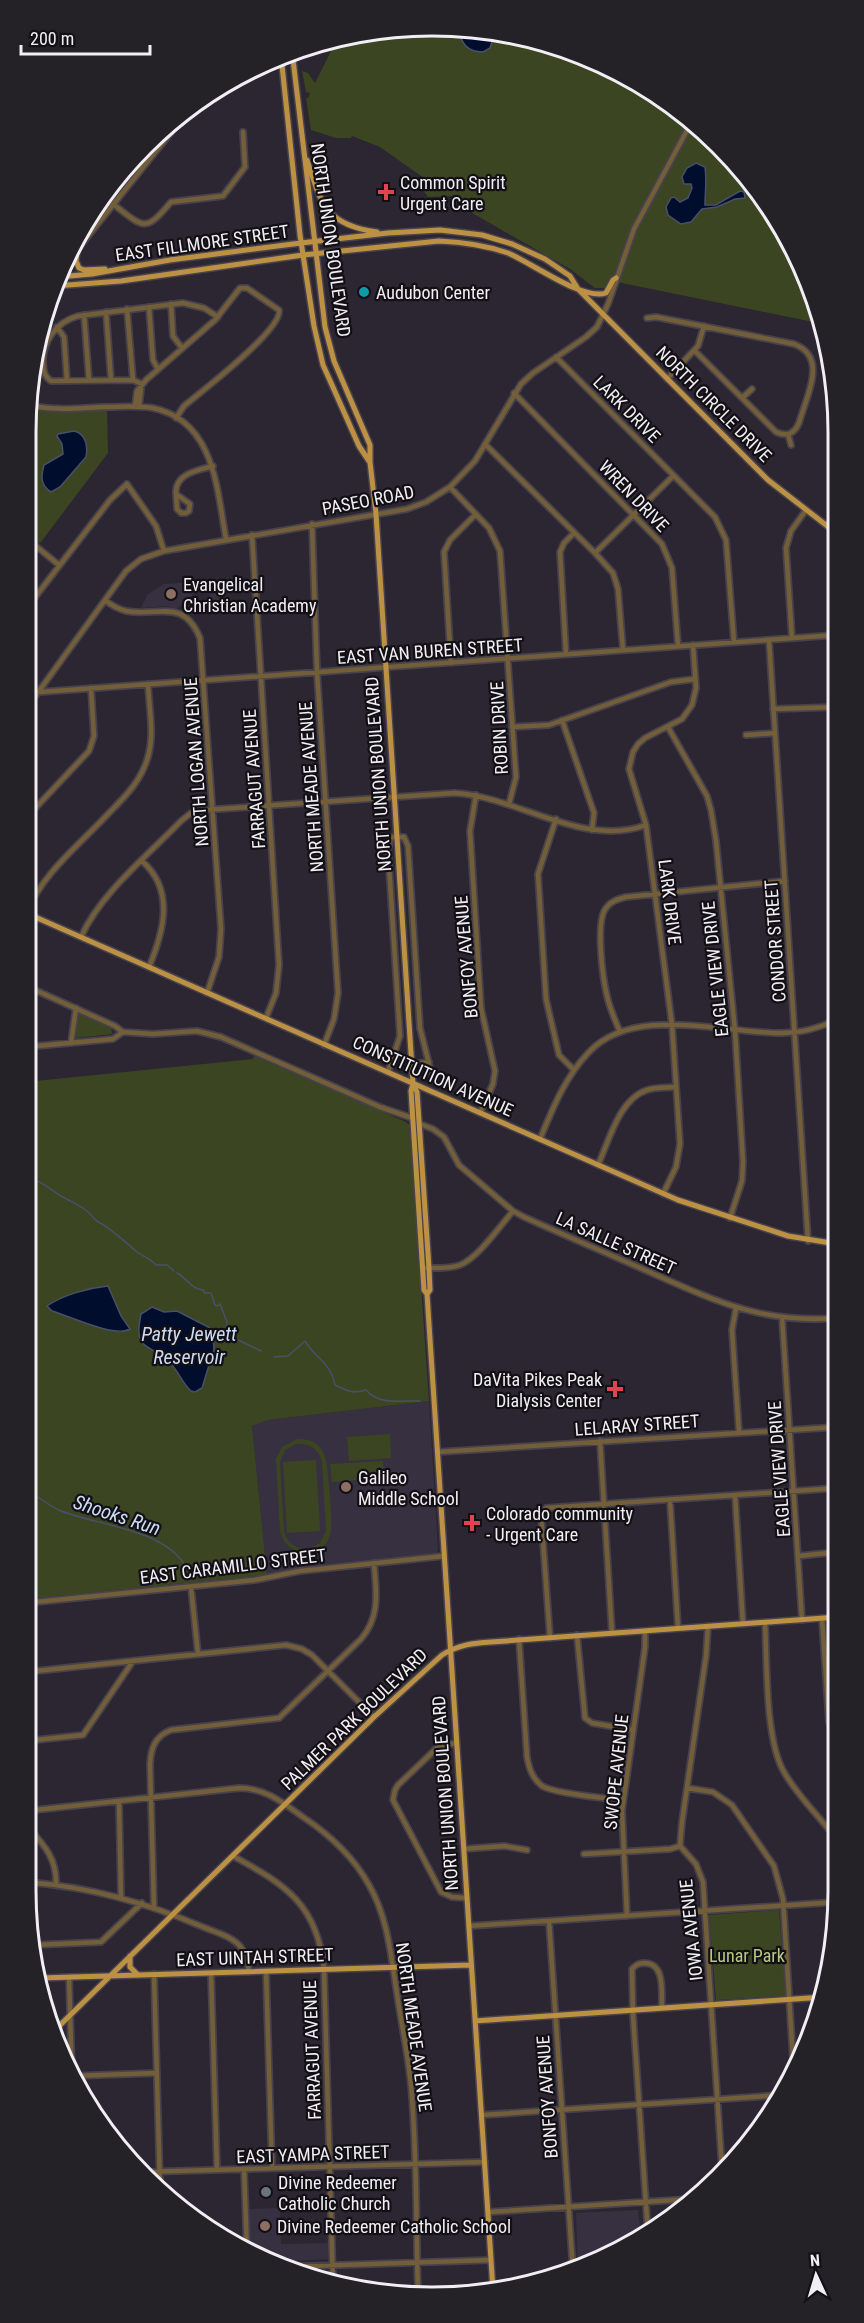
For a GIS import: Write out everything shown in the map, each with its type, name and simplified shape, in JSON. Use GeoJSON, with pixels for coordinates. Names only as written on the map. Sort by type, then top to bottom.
{"type":"FeatureCollection","features":[{"type":"Feature","properties":{"kind":"main road","name":"NORTH UNION BOULEVARD"},"geometry":{"type":"LineString","coordinates":[[293,61],[315,254],[329,344],[370,445],[412,1064],[412,1118],[430,1290],[428,1294],[444,1556],[492,2282]]}},
{"type":"Feature","properties":{"kind":"main road","name":"NORTH UNION BOULEVARD"},"geometry":{"type":"LineString","coordinates":[[282,65],[301,243],[314,326],[324,365],[358,446],[370,462]]}},
{"type":"Feature","properties":{"kind":"main road"},"geometry":{"type":"LineString","coordinates":[[303,148],[318,194],[329,212],[352,227],[388,233]]}},
{"type":"Feature","properties":{"kind":"main road","name":"NORTH CIRCLE DRIVE"},"geometry":{"type":"LineString","coordinates":[[314,242],[388,233],[446,230],[499,239],[545,259],[570,276],[578,289],[768,480],[828,527]]}},
{"type":"Feature","properties":{"kind":"main road","name":"EAST FILLMORE STREET"},"geometry":{"type":"LineString","coordinates":[[68,276],[314,242]]}},
{"type":"Feature","properties":{"kind":"main road","name":"NORTH CIRCLE DRIVE"},"geometry":{"type":"LineString","coordinates":[[303,255],[418,242],[461,242],[508,254],[578,289]]}},
{"type":"Feature","properties":{"kind":"main road","name":"EAST FILLMORE STREET"},"geometry":{"type":"LineString","coordinates":[[64,284],[121,281],[303,255]]}},
{"type":"Feature","properties":{"kind":"main road"},"geometry":{"type":"LineString","coordinates":[[76,258],[76,264],[81,270],[115,270]]}},
{"type":"Feature","properties":{"kind":"main road"},"geometry":{"type":"LineString","coordinates":[[578,289],[603,294],[609,291],[616,278]]}},
{"type":"Feature","properties":{"kind":"main road","name":"CONSTITUTION AVENUE"},"geometry":{"type":"LineString","coordinates":[[36,917],[663,1194],[730,1218],[808,1241],[828,1243]]}},
{"type":"Feature","properties":{"kind":"main road","name":"NORTH UNION BOULEVARD"},"geometry":{"type":"LineString","coordinates":[[413,1084],[417,1092],[420,1125],[426,1268]]}},
{"type":"Feature","properties":{"kind":"main road","name":"PALMER PARK BOULEVARD"},"geometry":{"type":"LineString","coordinates":[[60,2025],[374,1717],[442,1655],[451,1650],[475,1643],[828,1618]]}},
{"type":"Feature","properties":{"kind":"main road"},"geometry":{"type":"LineString","coordinates":[[130,1955],[130,1967],[138,1975]]}},
{"type":"Feature","properties":{"kind":"main road","name":"EAST UINTAH STREET"},"geometry":{"type":"LineString","coordinates":[[46,1978],[471,1965]]}},
{"type":"Feature","properties":{"kind":"main road"},"geometry":{"type":"LineString","coordinates":[[475,2021],[813,1999]]}},
{"type":"Feature","properties":{"kind":"street","name":"PASEO ROAD"},"geometry":{"type":"LineString","coordinates":[[36,695],[126,571],[147,556],[226,539],[418,506],[450,487],[475,461],[514,393],[528,377],[597,327],[604,315],[634,229],[687,130]]}},
{"type":"Feature","properties":{"kind":"street"},"geometry":{"type":"LineString","coordinates":[[113,204],[136,222],[147,224],[156,220],[171,202],[223,196],[245,167],[243,132]]}},
{"type":"Feature","properties":{"kind":"street"},"geometry":{"type":"LineString","coordinates":[[88,236],[161,143]]}},
{"type":"Feature","properties":{"kind":"street"},"geometry":{"type":"LineString","coordinates":[[139,166],[143,166]]}},
{"type":"Feature","properties":{"kind":"street"},"geometry":{"type":"LineString","coordinates":[[137,406],[137,392],[141,386],[218,317],[238,289],[247,288],[279,310],[279,317],[263,339],[184,406],[176,417]]}},
{"type":"Feature","properties":{"kind":"street"},"geometry":{"type":"LineString","coordinates":[[46,343],[57,327],[72,317],[84,315],[171,304],[197,305],[218,317]]}},
{"type":"Feature","properties":{"kind":"street"},"geometry":{"type":"LineString","coordinates":[[171,304],[173,336],[182,348]]}},
{"type":"Feature","properties":{"kind":"street"},"geometry":{"type":"LineString","coordinates":[[149,307],[153,360],[158,369]]}},
{"type":"Feature","properties":{"kind":"street"},"geometry":{"type":"LineString","coordinates":[[127,309],[133,380]]}},
{"type":"Feature","properties":{"kind":"street"},"geometry":{"type":"LineString","coordinates":[[106,312],[111,380]]}},
{"type":"Feature","properties":{"kind":"street"},"geometry":{"type":"LineString","coordinates":[[84,315],[89,380]]}},
{"type":"Feature","properties":{"kind":"street"},"geometry":{"type":"LineString","coordinates":[[647,318],[656,317],[794,344],[810,354],[813,373],[799,423],[794,431],[788,434],[776,432],[694,351]]}},
{"type":"Feature","properties":{"kind":"street"},"geometry":{"type":"LineString","coordinates":[[667,379],[694,351],[702,339],[704,326]]}},
{"type":"Feature","properties":{"kind":"street"},"geometry":{"type":"LineString","coordinates":[[57,327],[64,337],[67,381]]}},
{"type":"Feature","properties":{"kind":"street","name":"LARK DRIVE"},"geometry":{"type":"LineString","coordinates":[[556,357],[715,517],[726,540],[734,642]]}},
{"type":"Feature","properties":{"kind":"street"},"geometry":{"type":"LineString","coordinates":[[43,358],[44,372],[51,381],[133,380],[141,386]]}},
{"type":"Feature","properties":{"kind":"street"},"geometry":{"type":"LineString","coordinates":[[742,398],[752,389]]}},
{"type":"Feature","properties":{"kind":"street","name":"WREN DRIVE"},"geometry":{"type":"LineString","coordinates":[[514,393],[662,544],[670,560],[674,579],[678,646]]}},
{"type":"Feature","properties":{"kind":"street"},"geometry":{"type":"LineString","coordinates":[[37,406],[51,409],[137,406],[162,411],[176,417],[188,426],[202,442],[213,466],[226,539]]}},
{"type":"Feature","properties":{"kind":"street"},"geometry":{"type":"LineString","coordinates":[[788,434],[790,445]]}},
{"type":"Feature","properties":{"kind":"street"},"geometry":{"type":"LineString","coordinates":[[485,444],[595,553],[617,581],[623,650]]}},
{"type":"Feature","properties":{"kind":"street"},"geometry":{"type":"LineString","coordinates":[[176,494],[177,486],[186,475],[213,466]]}},
{"type":"Feature","properties":{"kind":"street"},"geometry":{"type":"LineString","coordinates":[[595,553],[674,476]]}},
{"type":"Feature","properties":{"kind":"street"},"geometry":{"type":"LineString","coordinates":[[36,596],[110,500],[127,484],[156,526],[164,551]]}},
{"type":"Feature","properties":{"kind":"street","name":"ROBIN DRIVE"},"geometry":{"type":"LineString","coordinates":[[450,487],[489,528],[500,552],[516,777],[509,804]]}},
{"type":"Feature","properties":{"kind":"street"},"geometry":{"type":"LineString","coordinates":[[792,638],[786,548],[791,531],[806,510]]}},
{"type":"Feature","properties":{"kind":"street"},"geometry":{"type":"LineString","coordinates":[[451,663],[444,552],[450,540],[476,514]]}},
{"type":"Feature","properties":{"kind":"street","name":"NORTH MEADE AVENUE"},"geometry":{"type":"LineString","coordinates":[[312,524],[317,672],[338,993],[334,1019],[324,1045]]}},
{"type":"Feature","properties":{"kind":"street"},"geometry":{"type":"LineString","coordinates":[[567,654],[560,552],[561,547],[574,533]]}},
{"type":"Feature","properties":{"kind":"street","name":"FARRAGUT AVENUE"},"geometry":{"type":"LineString","coordinates":[[252,535],[279,965],[278,985],[266,1018]]}},
{"type":"Feature","properties":{"kind":"street"},"geometry":{"type":"LineString","coordinates":[[36,546],[59,565]]}},
{"type":"Feature","properties":{"kind":"street","name":"NORTH LOGAN AVENUE"},"geometry":{"type":"LineString","coordinates":[[105,600],[124,611],[169,610],[188,620],[200,638],[221,938],[217,966],[207,993]]}},
{"type":"Feature","properties":{"kind":"street","name":"EAST VAN BUREN STREET"},"geometry":{"type":"LineString","coordinates":[[38,692],[828,635]]}},
{"type":"Feature","properties":{"kind":"street","name":"CONDOR STREET"},"geometry":{"type":"LineString","coordinates":[[769,640],[808,1241]]}},
{"type":"Feature","properties":{"kind":"street","name":"LARK DRIVE"},"geometry":{"type":"LineString","coordinates":[[663,1194],[679,1156],[680,1135],[672,1025],[646,825],[631,780],[630,760],[643,739],[682,719],[688,712],[695,698],[693,645]]}},
{"type":"Feature","properties":{"kind":"street"},"geometry":{"type":"LineString","coordinates":[[512,727],[549,725],[671,682],[695,679]]}},
{"type":"Feature","properties":{"kind":"street"},"geometry":{"type":"LineString","coordinates":[[36,895],[43,882],[126,796],[141,775],[149,753],[151,736],[148,684]]}},
{"type":"Feature","properties":{"kind":"street"},"geometry":{"type":"LineString","coordinates":[[36,807],[89,751],[94,736],[91,688]]}},
{"type":"Feature","properties":{"kind":"street"},"geometry":{"type":"LineString","coordinates":[[774,709],[828,707]]}},
{"type":"Feature","properties":{"kind":"street"},"geometry":{"type":"LineString","coordinates":[[562,720],[594,813],[592,830]]}},
{"type":"Feature","properties":{"kind":"street","name":"EAGLE VIEW DRIVE"},"geometry":{"type":"LineString","coordinates":[[668,727],[710,802],[721,888],[735,1031],[743,1170],[730,1218]]}},
{"type":"Feature","properties":{"kind":"street"},"geometry":{"type":"LineString","coordinates":[[746,735],[775,733]]}},
{"type":"Feature","properties":{"kind":"street"},"geometry":{"type":"LineString","coordinates":[[81,937],[96,909],[186,817],[198,811],[454,793],[476,795],[592,830],[622,831],[646,825]]}},
{"type":"Feature","properties":{"kind":"street","name":"BONFOY AVENUE"},"geometry":{"type":"LineString","coordinates":[[476,795],[470,831],[481,1008],[495,1071],[493,1084],[480,1113]]}},
{"type":"Feature","properties":{"kind":"street"},"geometry":{"type":"LineString","coordinates":[[556,819],[538,874],[546,999],[559,1055],[574,1070]]}},
{"type":"Feature","properties":{"kind":"street"},"geometry":{"type":"LineString","coordinates":[[388,1072],[400,1036],[388,845],[391,837],[397,836],[404,837],[407,842],[420,1028],[433,1080]]}},
{"type":"Feature","properties":{"kind":"street"},"geometry":{"type":"LineString","coordinates":[[142,861],[158,879],[164,901],[160,938],[149,967]]}},
{"type":"Feature","properties":{"kind":"street"},"geometry":{"type":"LineString","coordinates":[[620,1032],[609,1005],[605,986],[601,929],[604,909],[616,900],[785,881]]}},
{"type":"Feature","properties":{"kind":"street"},"geometry":{"type":"LineString","coordinates":[[392,913],[412,911]]}},
{"type":"Feature","properties":{"kind":"street"},"geometry":{"type":"LineString","coordinates":[[36,990],[116,1026],[123,1032],[144,1034],[196,1031],[214,1034],[380,1107],[412,1118]]}},
{"type":"Feature","properties":{"kind":"street"},"geometry":{"type":"LineString","coordinates":[[71,1043],[76,1008]]}},
{"type":"Feature","properties":{"kind":"street"},"geometry":{"type":"LineString","coordinates":[[540,1139],[559,1094],[574,1070],[596,1046],[620,1032],[642,1026],[672,1025],[735,1031],[795,1033],[828,1023]]}},
{"type":"Feature","properties":{"kind":"street"},"geometry":{"type":"LineString","coordinates":[[36,1046],[113,1039],[123,1032]]}},
{"type":"Feature","properties":{"kind":"street"},"geometry":{"type":"LineString","coordinates":[[412,1064],[429,1062]]}},
{"type":"Feature","properties":{"kind":"street"},"geometry":{"type":"LineString","coordinates":[[598,1165],[629,1101],[646,1090],[676,1087]]}},
{"type":"Feature","properties":{"kind":"street","name":"LA SALLE STREET"},"geometry":{"type":"LineString","coordinates":[[420,1125],[433,1129],[444,1137],[459,1165],[513,1211],[718,1303],[782,1317],[828,1318]]}},
{"type":"Feature","properties":{"kind":"street"},"geometry":{"type":"LineString","coordinates":[[426,1268],[459,1266],[470,1259],[513,1211]]}},
{"type":"Feature","properties":{"kind":"street"},"geometry":{"type":"LineString","coordinates":[[736,1308],[732,1330],[738,1431]]}},
{"type":"Feature","properties":{"kind":"street","name":"EAGLE VIEW DRIVE"},"geometry":{"type":"LineString","coordinates":[[782,1317],[802,1620]]}},
{"type":"Feature","properties":{"kind":"street","name":"LELARAY STREET"},"geometry":{"type":"LineString","coordinates":[[438,1452],[738,1431],[828,1427]]}},
{"type":"Feature","properties":{"kind":"street"},"geometry":{"type":"LineString","coordinates":[[600,1441],[612,1633]]}},
{"type":"Feature","properties":{"kind":"street"},"geometry":{"type":"LineString","coordinates":[[550,1638],[541,1514],[544,1509],[828,1489]]}},
{"type":"Feature","properties":{"kind":"street"},"geometry":{"type":"LineString","coordinates":[[735,1495],[743,1624]]}},
{"type":"Feature","properties":{"kind":"street"},"geometry":{"type":"LineString","coordinates":[[670,1500],[678,1628]]}},
{"type":"Feature","properties":{"kind":"street"},"geometry":{"type":"LineString","coordinates":[[798,1556],[828,1553]]}},
{"type":"Feature","properties":{"kind":"street","name":"EAST CARAMILLO STREET"},"geometry":{"type":"LineString","coordinates":[[36,1602],[263,1579],[300,1571],[444,1556]]}},
{"type":"Feature","properties":{"kind":"street"},"geometry":{"type":"LineString","coordinates":[[153,1907],[151,1753],[156,1741],[162,1734],[176,1729],[279,1718],[365,1634],[374,1617],[377,1605],[374,1563]]}},
{"type":"Feature","properties":{"kind":"street"},"geometry":{"type":"LineString","coordinates":[[191,1587],[198,1654]]}},
{"type":"Feature","properties":{"kind":"street"},"geometry":{"type":"LineString","coordinates":[[822,1618],[828,1707]]}},
{"type":"Feature","properties":{"kind":"street"},"geometry":{"type":"LineString","coordinates":[[765,1622],[772,1737],[775,1751],[787,1777],[828,1828]]}},
{"type":"Feature","properties":{"kind":"street"},"geometry":{"type":"LineString","coordinates":[[584,1854],[670,1849],[680,1846],[706,1656],[708,1626]]}},
{"type":"Feature","properties":{"kind":"street","name":"SWOPE AVENUE"},"geometry":{"type":"LineString","coordinates":[[627,1916],[623,1800],[645,1647],[645,1631]]}},
{"type":"Feature","properties":{"kind":"street"},"geometry":{"type":"LineString","coordinates":[[577,1635],[585,1718],[592,1723],[633,1730]]}},
{"type":"Feature","properties":{"kind":"street"},"geometry":{"type":"LineString","coordinates":[[519,1640],[527,1757],[532,1775],[540,1784],[553,1790],[623,1800]]}},
{"type":"Feature","properties":{"kind":"street"},"geometry":{"type":"LineString","coordinates":[[36,1671],[286,1645],[308,1652],[329,1670],[374,1717]]}},
{"type":"Feature","properties":{"kind":"street"},"geometry":{"type":"LineString","coordinates":[[36,1740],[83,1735],[133,1661]]}},
{"type":"Feature","properties":{"kind":"street"},"geometry":{"type":"LineString","coordinates":[[456,1743],[438,1746],[398,1785],[393,1800],[441,1892],[452,1897],[467,1898]]}},
{"type":"Feature","properties":{"kind":"street","name":"NORTH MEADE AVENUE"},"geometry":{"type":"LineString","coordinates":[[36,1810],[246,1788],[265,1792],[286,1804],[332,1839],[360,1870],[377,1901],[384,1920],[412,2096],[418,2286]]}},
{"type":"Feature","properties":{"kind":"street"},"geometry":{"type":"LineString","coordinates":[[687,1788],[713,1792],[732,1805],[774,1866],[781,1887],[783,1905],[793,2054]]}},
{"type":"Feature","properties":{"kind":"street"},"geometry":{"type":"LineString","coordinates":[[118,1801],[121,1897]]}},
{"type":"Feature","properties":{"kind":"street"},"geometry":{"type":"LineString","coordinates":[[36,1837],[53,1858],[56,1885]]}},
{"type":"Feature","properties":{"kind":"street"},"geometry":{"type":"LineString","coordinates":[[464,1849],[504,1846],[527,1850]]}},
{"type":"Feature","properties":{"kind":"street","name":"IOWA AVENUE"},"geometry":{"type":"LineString","coordinates":[[680,1846],[692,1858],[701,1876],[722,2161]]}},
{"type":"Feature","properties":{"kind":"street","name":"FARRAGUT AVENUE"},"geometry":{"type":"LineString","coordinates":[[233,1856],[279,1882],[298,1901],[316,1930],[324,1970],[333,2275]]}},
{"type":"Feature","properties":{"kind":"street"},"geometry":{"type":"LineString","coordinates":[[36,1883],[121,1897],[173,1914],[235,1942],[245,1954],[249,1972]]}},
{"type":"Feature","properties":{"kind":"street"},"geometry":{"type":"LineString","coordinates":[[39,1945],[101,1942],[142,1903]]}},
{"type":"Feature","properties":{"kind":"street"},"geometry":{"type":"LineString","coordinates":[[470,1926],[828,1903]]}},
{"type":"Feature","properties":{"kind":"street","name":"BONFOY AVENUE"},"geometry":{"type":"LineString","coordinates":[[549,1921],[572,2261]]}},
{"type":"Feature","properties":{"kind":"street"},"geometry":{"type":"LineString","coordinates":[[647,2223],[632,1970],[636,1965],[652,1964],[659,1972],[662,2008]]}},
{"type":"Feature","properties":{"kind":"street"},"geometry":{"type":"LineString","coordinates":[[266,1971],[272,2168]]}},
{"type":"Feature","properties":{"kind":"street"},"geometry":{"type":"LineString","coordinates":[[211,1973],[217,2170]]}},
{"type":"Feature","properties":{"kind":"street"},"geometry":{"type":"LineString","coordinates":[[154,1974],[159,2178]]}},
{"type":"Feature","properties":{"kind":"street"},"geometry":{"type":"LineString","coordinates":[[69,1977],[71,2054]]}},
{"type":"Feature","properties":{"kind":"street"},"geometry":{"type":"LineString","coordinates":[[82,2076],[157,2073]]}},
{"type":"Feature","properties":{"kind":"street"},"geometry":{"type":"LineString","coordinates":[[482,2115],[771,2096]]}},
{"type":"Feature","properties":{"kind":"street","name":"EAST YAMPA STREET"},"geometry":{"type":"LineString","coordinates":[[152,2171],[485,2162]]}},
{"type":"Feature","properties":{"kind":"street"},"geometry":{"type":"LineString","coordinates":[[244,2169],[247,2241]]}},
{"type":"Feature","properties":{"kind":"street"},"geometry":{"type":"LineString","coordinates":[[489,2212],[680,2200]]}},
{"type":"Feature","properties":{"kind":"street"},"geometry":{"type":"LineString","coordinates":[[305,2266],[491,2260]]}},
{"type":"Feature","properties":{"kind":"shaded area","name":"Evangelical Christian Academy"},"geometry":{"type":"Polygon","coordinates":[[[221,580],[223,602],[214,603],[203,585],[177,609],[166,606],[141,608],[147,595],[164,584],[221,580]]]}},
{"type":"Feature","properties":{"kind":"shaded area","name":"Galileo Middle School"},"geometry":{"type":"Polygon","coordinates":[[[429,1401],[438,1549],[436,1553],[299,1567],[267,1575],[252,1426],[268,1420],[429,1401]]]}},
{"type":"Feature","properties":{"kind":"shaded area","name":"Divine Redeemer Catholic School"},"geometry":{"type":"Polygon","coordinates":[[[280,2208],[281,2244],[328,2243],[328,2259],[291,2261],[251,2243],[249,2209],[280,2208]]]}},
{"type":"Feature","properties":{"kind":"shaded area"},"geometry":{"type":"Polygon","coordinates":[[[638,2210],[640,2228],[578,2259],[576,2213],[638,2210]]]}},
{"type":"Feature","properties":{"kind":"green space"},"geometry":{"type":"Polygon","coordinates":[[[432,36],[484,39],[534,49],[584,66],[607,77],[630,89],[673,118],[693,134],[730,171],[775,234],[798,280],[812,322],[612,281],[608,288],[595,288],[570,269],[474,214],[451,196],[428,197],[423,190],[431,183],[380,147],[352,136],[351,138],[336,138],[311,130],[306,98],[310,93],[306,92],[302,71],[308,73],[315,83],[332,49],[380,39],[432,36]]]}},
{"type":"Feature","properties":{"kind":"green space"},"geometry":{"type":"Polygon","coordinates":[[[37,410],[46,412],[107,410],[108,453],[38,543],[36,542],[37,410]]]}},
{"type":"Feature","properties":{"kind":"green space"},"geometry":{"type":"Polygon","coordinates":[[[81,1014],[111,1027],[112,1034],[76,1038],[78,1016],[81,1014]]]}},
{"type":"Feature","properties":{"kind":"green space"},"geometry":{"type":"Polygon","coordinates":[[[254,1056],[406,1122],[410,1126],[429,1401],[268,1420],[252,1426],[267,1575],[36,1598],[36,1081],[253,1059],[254,1056]]]}},
{"type":"Feature","properties":{"kind":"green space"},"geometry":{"type":"Polygon","coordinates":[[[390,1434],[391,1458],[349,1461],[347,1437],[390,1434]]]}},
{"type":"Feature","properties":{"kind":"green space"},"geometry":{"type":"Polygon","coordinates":[[[297,1439],[308,1440],[321,1448],[326,1458],[330,1500],[330,1535],[326,1544],[312,1553],[304,1553],[288,1546],[280,1530],[276,1459],[282,1447],[297,1439]],[[301,1444],[285,1450],[280,1462],[284,1531],[292,1544],[308,1549],[320,1543],[326,1531],[322,1462],[316,1450],[301,1444]]]}},
{"type":"Feature","properties":{"kind":"green space"},"geometry":{"type":"Polygon","coordinates":[[[316,1460],[320,1531],[287,1533],[283,1462],[316,1460]]]}},
{"type":"Feature","properties":{"kind":"green space"},"geometry":{"type":"Polygon","coordinates":[[[383,1461],[384,1478],[332,1482],[330,1464],[383,1461]]]}},
{"type":"Feature","properties":{"kind":"green space","name":"Lunar Park"},"geometry":{"type":"Polygon","coordinates":[[[779,1910],[786,1996],[716,2000],[709,1915],[779,1910]]]}},
{"type":"Feature","properties":{"kind":"water"},"geometry":{"type":"Polygon","coordinates":[[[461,37],[492,42],[490,48],[483,52],[473,51],[463,43],[461,37]]]}},
{"type":"Feature","properties":{"kind":"water"},"geometry":{"type":"Polygon","coordinates":[[[696,163],[705,167],[705,205],[716,205],[740,191],[744,192],[745,198],[702,209],[691,222],[681,224],[668,215],[666,207],[671,198],[674,197],[680,202],[688,198],[692,188],[691,184],[684,184],[682,177],[687,168],[696,163]]]}},
{"type":"Feature","properties":{"kind":"water"},"geometry":{"type":"Polygon","coordinates":[[[74,431],[85,441],[86,457],[60,487],[51,492],[42,480],[44,465],[63,454],[58,434],[74,431]]]}},
{"type":"Feature","properties":{"kind":"water"},"geometry":{"type":"Polygon","coordinates":[[[108,1286],[121,1316],[130,1329],[114,1331],[103,1329],[52,1311],[47,1306],[76,1293],[108,1286]]]}},
{"type":"Feature","properties":{"kind":"water","name":"Patty Jewett Reservoir"},"geometry":{"type":"Polygon","coordinates":[[[152,1307],[164,1312],[177,1311],[212,1329],[214,1349],[202,1388],[195,1392],[191,1391],[171,1364],[141,1341],[139,1326],[141,1314],[152,1307]]]}},
{"type":"Feature","properties":{"kind":"waterway","name":"Shooks Run"},"geometry":{"type":"LineString","coordinates":[[36,1181],[81,1207],[156,1265],[167,1265],[174,1271]]}},
{"type":"Feature","properties":{"kind":"waterway","name":"Shooks Run"},"geometry":{"type":"LineString","coordinates":[[177,1273],[195,1288],[211,1293],[215,1305],[220,1304],[227,1322],[226,1334],[261,1351]]}},
{"type":"Feature","properties":{"kind":"waterway","name":"Shooks Run"},"geometry":{"type":"LineString","coordinates":[[274,1357],[288,1356],[305,1341],[327,1366],[335,1385],[350,1391],[366,1390],[384,1400],[420,1401]]}},
{"type":"Feature","properties":{"kind":"waterway","name":"Shooks Run"},"geometry":{"type":"LineString","coordinates":[[36,1496],[61,1511],[153,1539],[168,1548],[181,1560],[190,1575]]}},
{"type":"Feature","properties":{"kind":"place","name":"Common Spirit Urgent Care"},"geometry":{"type":"Point","coordinates":[386,192]}},
{"type":"Feature","properties":{"kind":"place","name":"Audubon Center"},"geometry":{"type":"Point","coordinates":[364,292]}},
{"type":"Feature","properties":{"kind":"place","name":"Evangelical Christian Academy"},"geometry":{"type":"Point","coordinates":[171,594]}},
{"type":"Feature","properties":{"kind":"place","name":"DaVita Pikes Peak Dialysis Center"},"geometry":{"type":"Point","coordinates":[615,1389]}},
{"type":"Feature","properties":{"kind":"place","name":"Galileo Middle School"},"geometry":{"type":"Point","coordinates":[346,1487]}},
{"type":"Feature","properties":{"kind":"place","name":"Colorado community - Urgent Care"},"geometry":{"type":"Point","coordinates":[472,1523]}},
{"type":"Feature","properties":{"kind":"place","name":"Divine Redeemer Catholic Church"},"geometry":{"type":"Point","coordinates":[266,2192]}},
{"type":"Feature","properties":{"kind":"place","name":"Divine Redeemer Catholic School"},"geometry":{"type":"Point","coordinates":[265,2226]}}]}
